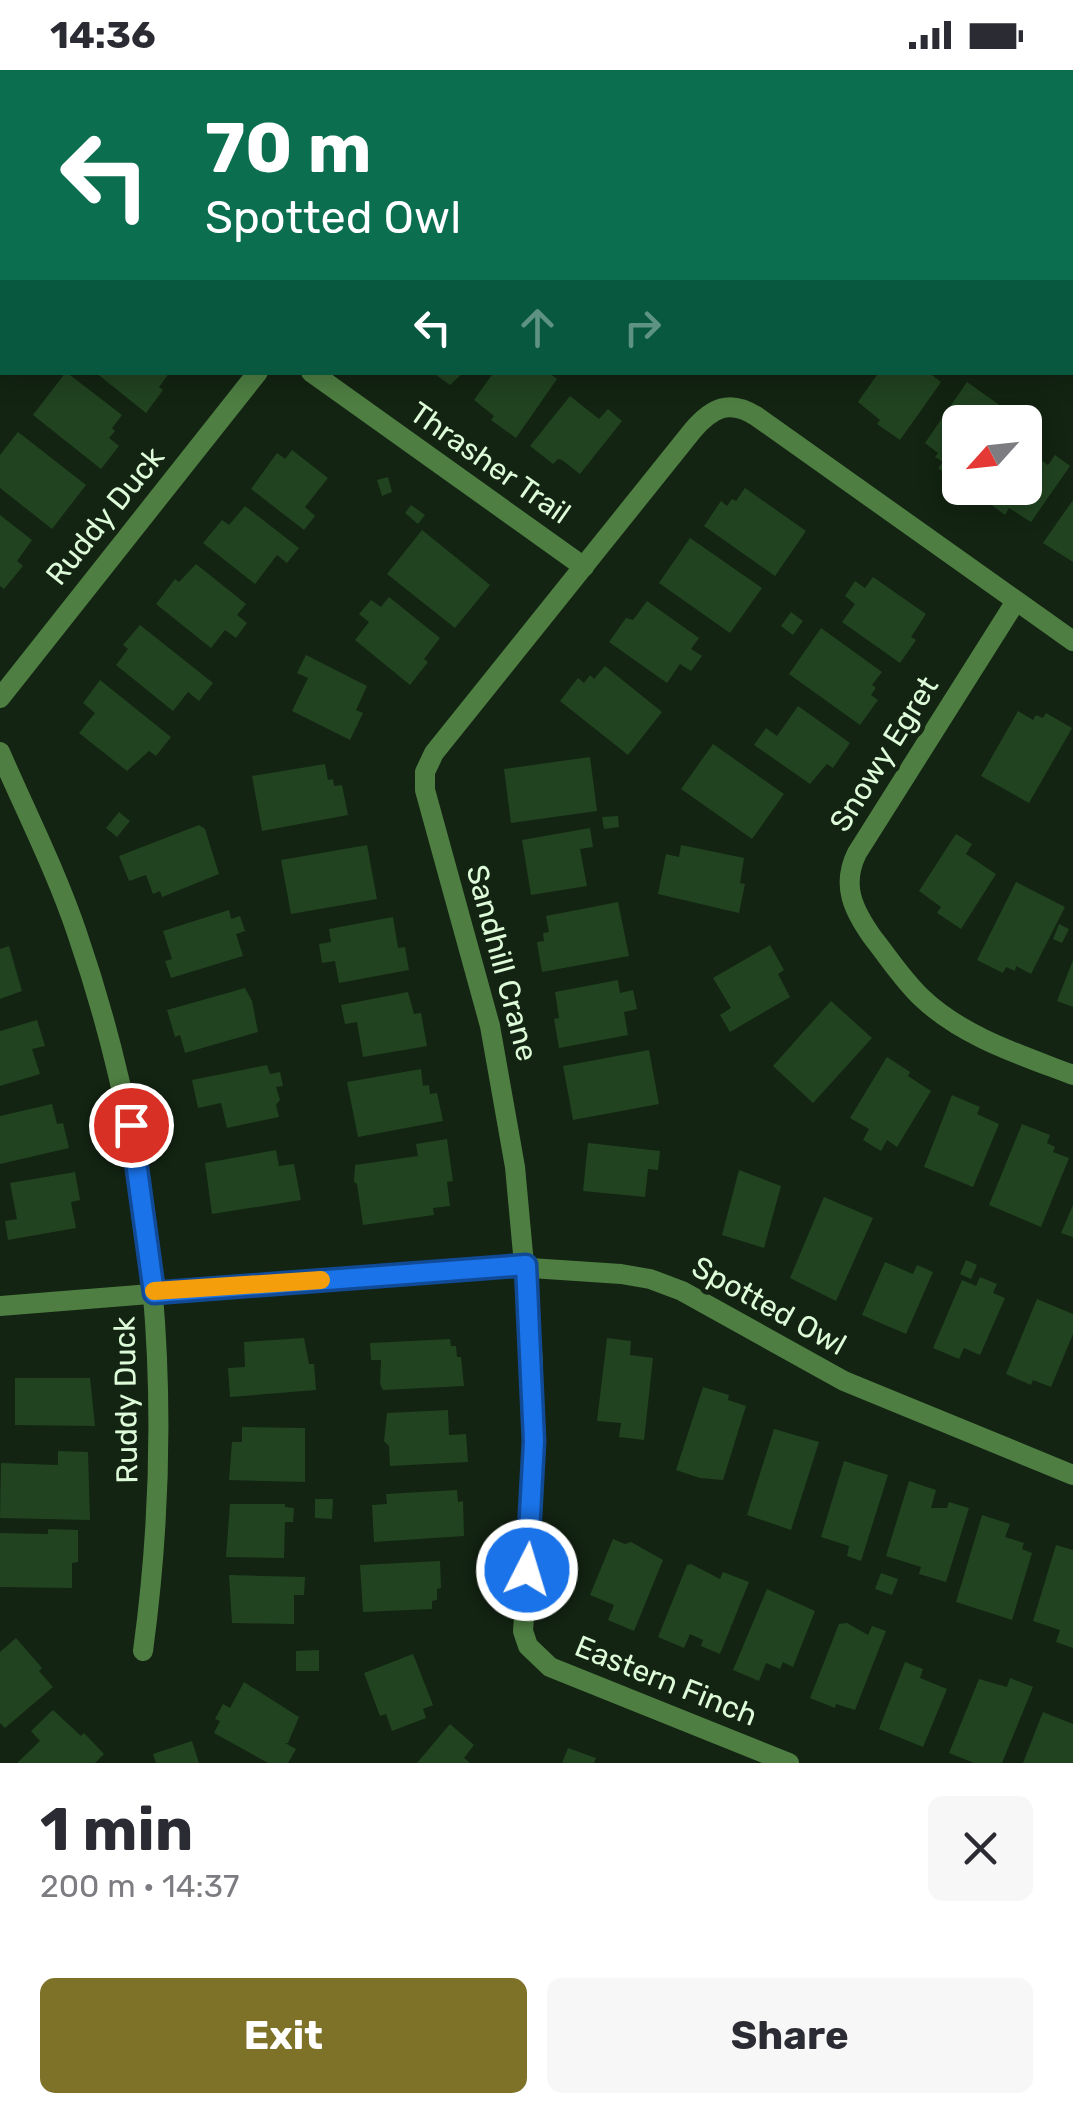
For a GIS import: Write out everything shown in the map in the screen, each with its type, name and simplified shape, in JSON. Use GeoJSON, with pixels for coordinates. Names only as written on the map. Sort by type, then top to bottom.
{"type":"FeatureCollection","features":[{"type":"Feature","properties":{"kind":"street","name":"Ruddy Duck"},"geometry":{"type":"LineString","coordinates":[[0,698],[256,375]]}},
{"type":"Feature","properties":{"kind":"street","name":"Thrasher Trail"},"geometry":{"type":"LineString","coordinates":[[316,375],[584,567]]}},
{"type":"Feature","properties":{"kind":"street","name":"Sandhill Crane"},"geometry":{"type":"LineString","coordinates":[[528,1646],[523,1615],[534,1441],[526,1265],[516,1167],[490,1026],[429,812],[424,781],[434,753],[702,418],[714,409],[740,407],[756,416],[1016,601]]}},
{"type":"Feature","properties":{"kind":"street"},"geometry":{"type":"LineString","coordinates":[[1016,601],[1073,641]]}},
{"type":"Feature","properties":{"kind":"street","name":"Snowy Egret"},"geometry":{"type":"LineString","coordinates":[[1016,601],[850,866],[849,886],[860,919],[904,979],[932,1007],[997,1045],[1073,1075]]}},
{"type":"Feature","properties":{"kind":"street","name":"Ruddy Duck"},"geometry":{"type":"LineString","coordinates":[[0,752],[76,929],[118,1068],[142,1196],[154,1293],[160,1447],[155,1547],[143,1651]]}},
{"type":"Feature","properties":{"kind":"street","name":"Spotted Owl"},"geometry":{"type":"LineString","coordinates":[[0,1306],[526,1265],[636,1276],[682,1290],[844,1382],[1073,1475]]}},
{"type":"Feature","properties":{"kind":"street","name":"Eastern Finch"},"geometry":{"type":"LineString","coordinates":[[528,1646],[550,1667],[789,1763]]}},
{"type":"Feature","properties":{"kind":"building"},"geometry":{"type":"Polygon","coordinates":[[[64,375],[70,375],[122,415],[109,438],[119,446],[101,469],[33,415],[64,375]]]}},
{"type":"Feature","properties":{"kind":"building"},"geometry":{"type":"Polygon","coordinates":[[[99,375],[168,375],[159,387],[163,390],[146,413],[99,375]]]}},
{"type":"Feature","properties":{"kind":"building"},"geometry":{"type":"Polygon","coordinates":[[[436,375],[461,375],[450,385],[436,375]]]}},
{"type":"Feature","properties":{"kind":"building"},"geometry":{"type":"Polygon","coordinates":[[[492,375],[552,375],[557,379],[516,438],[491,420],[494,416],[474,400],[492,375]]]}},
{"type":"Feature","properties":{"kind":"building"},"geometry":{"type":"Polygon","coordinates":[[[877,375],[932,375],[941,382],[900,440],[877,424],[880,420],[858,402],[877,375]]]}},
{"type":"Feature","properties":{"kind":"building"},"geometry":{"type":"Polygon","coordinates":[[[967,382],[999,405],[951,405],[967,382]]]}},
{"type":"Feature","properties":{"kind":"building"},"geometry":{"type":"Polygon","coordinates":[[[570,396],[599,419],[608,409],[622,421],[580,474],[562,460],[553,464],[530,446],[570,396]]]}},
{"type":"Feature","properties":{"kind":"building"},"geometry":{"type":"Polygon","coordinates":[[[942,418],[942,461],[925,443],[942,418]]]}},
{"type":"Feature","properties":{"kind":"building"},"geometry":{"type":"Polygon","coordinates":[[[18,432],[86,485],[52,529],[0,488],[0,455],[18,432]]]}},
{"type":"Feature","properties":{"kind":"building"},"geometry":{"type":"Polygon","coordinates":[[[292,450],[328,478],[305,507],[315,516],[304,530],[251,489],[277,453],[285,459],[292,450]]]}},
{"type":"Feature","properties":{"kind":"building"},"geometry":{"type":"Polygon","coordinates":[[[1055,455],[1070,466],[1031,522],[1009,508],[1005,515],[992,505],[1042,505],[1042,461],[1048,465],[1055,455]]]}},
{"type":"Feature","properties":{"kind":"building"},"geometry":{"type":"Polygon","coordinates":[[[388,477],[392,492],[382,496],[377,480],[388,477]]]}},
{"type":"Feature","properties":{"kind":"building"},"geometry":{"type":"Polygon","coordinates":[[[745,488],[806,531],[775,576],[704,526],[721,501],[727,506],[745,488]]]}},
{"type":"Feature","properties":{"kind":"building"},"geometry":{"type":"Polygon","coordinates":[[[1073,500],[1073,562],[1043,543],[1073,500]]]}},
{"type":"Feature","properties":{"kind":"building"},"geometry":{"type":"Polygon","coordinates":[[[411,505],[425,515],[418,524],[405,513],[411,505]]]}},
{"type":"Feature","properties":{"kind":"building"},"geometry":{"type":"Polygon","coordinates":[[[245,506],[299,548],[287,563],[277,555],[255,584],[203,543],[222,520],[229,525],[245,506]]]}},
{"type":"Feature","properties":{"kind":"building"},"geometry":{"type":"Polygon","coordinates":[[[0,515],[32,540],[17,561],[23,566],[4,589],[0,586],[0,515]]]}},
{"type":"Feature","properties":{"kind":"building"},"geometry":{"type":"Polygon","coordinates":[[[422,530],[490,585],[455,628],[387,574],[422,530]]]}},
{"type":"Feature","properties":{"kind":"building"},"geometry":{"type":"Polygon","coordinates":[[[690,538],[762,588],[730,633],[659,583],[690,538]]]}},
{"type":"Feature","properties":{"kind":"building"},"geometry":{"type":"Polygon","coordinates":[[[196,564],[246,604],[237,615],[247,623],[236,638],[225,630],[211,648],[156,604],[175,579],[179,582],[196,564]]]}},
{"type":"Feature","properties":{"kind":"building"},"geometry":{"type":"Polygon","coordinates":[[[873,577],[926,614],[911,637],[916,640],[900,663],[842,622],[855,604],[845,596],[855,581],[865,588],[873,577]]]}},
{"type":"Feature","properties":{"kind":"building"},"geometry":{"type":"Polygon","coordinates":[[[389,597],[440,638],[410,685],[355,640],[369,622],[359,614],[371,600],[381,607],[389,597]]]}},
{"type":"Feature","properties":{"kind":"building"},"geometry":{"type":"Polygon","coordinates":[[[647,601],[699,638],[691,649],[702,656],[691,671],[680,664],[667,683],[609,642],[626,618],[633,620],[647,601]]]}},
{"type":"Feature","properties":{"kind":"building"},"geometry":{"type":"Polygon","coordinates":[[[791,612],[803,621],[793,635],[781,626],[791,612]]]}},
{"type":"Feature","properties":{"kind":"building"},"geometry":{"type":"Polygon","coordinates":[[[140,625],[213,683],[199,701],[188,692],[173,711],[116,665],[128,649],[123,645],[140,625]]]}},
{"type":"Feature","properties":{"kind":"building"},"geometry":{"type":"Polygon","coordinates":[[[821,628],[882,672],[872,685],[876,688],[871,695],[878,700],[860,725],[789,674],[821,628]]]}},
{"type":"Feature","properties":{"kind":"building"},"geometry":{"type":"Polygon","coordinates":[[[306,655],[367,686],[356,710],[363,713],[350,740],[292,711],[308,678],[297,673],[306,655]]]}},
{"type":"Feature","properties":{"kind":"building"},"geometry":{"type":"Polygon","coordinates":[[[605,666],[662,712],[628,755],[560,701],[578,678],[584,683],[590,675],[594,679],[605,666]]]}},
{"type":"Feature","properties":{"kind":"building"},"geometry":{"type":"Polygon","coordinates":[[[100,680],[171,737],[156,756],[149,751],[127,771],[79,733],[95,713],[83,703],[100,680]]]}},
{"type":"Feature","properties":{"kind":"building"},"geometry":{"type":"Polygon","coordinates":[[[798,706],[850,743],[833,768],[827,764],[810,784],[754,745],[766,728],[777,736],[798,706]]]}},
{"type":"Feature","properties":{"kind":"building"},"geometry":{"type":"Polygon","coordinates":[[[1018,711],[1033,720],[1046,713],[1072,728],[1029,803],[981,776],[1018,711]]]}},
{"type":"Feature","properties":{"kind":"building"},"geometry":{"type":"Polygon","coordinates":[[[713,744],[784,794],[752,839],[681,789],[713,744]]]}},
{"type":"Feature","properties":{"kind":"building"},"geometry":{"type":"Polygon","coordinates":[[[590,757],[597,811],[511,823],[504,769],[590,757]]]}},
{"type":"Feature","properties":{"kind":"building"},"geometry":{"type":"Polygon","coordinates":[[[325,764],[328,780],[333,779],[334,786],[342,785],[348,815],[262,831],[252,776],[325,764]]]}},
{"type":"Feature","properties":{"kind":"building"},"geometry":{"type":"Polygon","coordinates":[[[119,812],[130,821],[117,837],[106,828],[119,812]]]}},
{"type":"Feature","properties":{"kind":"building"},"geometry":{"type":"Polygon","coordinates":[[[618,816],[619,827],[604,829],[602,817],[618,816]]]}},
{"type":"Feature","properties":{"kind":"building"},"geometry":{"type":"Polygon","coordinates":[[[199,825],[205,829],[219,874],[162,897],[160,891],[153,894],[146,875],[129,881],[119,856],[199,825]]]}},
{"type":"Feature","properties":{"kind":"building"},"geometry":{"type":"Polygon","coordinates":[[[590,828],[593,847],[580,849],[587,886],[531,895],[522,840],[590,828]]]}},
{"type":"Feature","properties":{"kind":"building"},"geometry":{"type":"Polygon","coordinates":[[[956,834],[972,844],[966,854],[996,874],[961,929],[937,913],[941,907],[919,891],[956,834]]]}},
{"type":"Feature","properties":{"kind":"building"},"geometry":{"type":"Polygon","coordinates":[[[367,845],[377,899],[291,914],[281,860],[367,845]]]}},
{"type":"Feature","properties":{"kind":"building"},"geometry":{"type":"Polygon","coordinates":[[[681,845],[744,858],[740,883],[745,884],[739,913],[658,894],[666,854],[679,857],[681,845]]]}},
{"type":"Feature","properties":{"kind":"building"},"geometry":{"type":"Polygon","coordinates":[[[1016,882],[1065,907],[1031,974],[1016,966],[1015,971],[1006,967],[1003,973],[977,960],[1016,882]]]}},
{"type":"Feature","properties":{"kind":"building"},"geometry":{"type":"Polygon","coordinates":[[[618,902],[629,956],[542,972],[537,942],[544,941],[543,933],[549,932],[546,916],[618,902]]]}},
{"type":"Feature","properties":{"kind":"building"},"geometry":{"type":"Polygon","coordinates":[[[229,910],[231,919],[240,916],[245,931],[236,934],[243,956],[171,978],[165,961],[172,959],[163,931],[229,910]]]}},
{"type":"Feature","properties":{"kind":"building"},"geometry":{"type":"Polygon","coordinates":[[[393,917],[398,948],[405,947],[409,970],[339,983],[335,961],[322,963],[319,944],[331,942],[329,929],[393,917]]]}},
{"type":"Feature","properties":{"kind":"building"},"geometry":{"type":"Polygon","coordinates":[[[1059,924],[1069,929],[1062,943],[1053,939],[1059,924]]]}},
{"type":"Feature","properties":{"kind":"building"},"geometry":{"type":"Polygon","coordinates":[[[770,945],[784,970],[778,974],[790,997],[730,1032],[720,1015],[731,1008],[713,978],[770,945]]]}},
{"type":"Feature","properties":{"kind":"building"},"geometry":{"type":"Polygon","coordinates":[[[9,946],[22,991],[0,999],[0,949],[9,946]]]}},
{"type":"Feature","properties":{"kind":"building"},"geometry":{"type":"Polygon","coordinates":[[[1073,960],[1073,1007],[1057,1001],[1073,960]]]}},
{"type":"Feature","properties":{"kind":"building"},"geometry":{"type":"Polygon","coordinates":[[[618,980],[620,993],[633,990],[637,1009],[624,1012],[628,1035],[559,1048],[555,992],[618,980]]]}},
{"type":"Feature","properties":{"kind":"building"},"geometry":{"type":"Polygon","coordinates":[[[245,988],[252,1001],[258,1032],[185,1053],[180,1035],[175,1037],[167,1010],[245,988]]]}},
{"type":"Feature","properties":{"kind":"building"},"geometry":{"type":"Polygon","coordinates":[[[408,992],[414,1014],[421,1013],[427,1046],[363,1057],[357,1022],[345,1024],[341,1005],[408,992]]]}},
{"type":"Feature","properties":{"kind":"building"},"geometry":{"type":"Polygon","coordinates":[[[831,1001],[872,1038],[813,1103],[773,1066],[831,1001]]]}},
{"type":"Feature","properties":{"kind":"building"},"geometry":{"type":"Polygon","coordinates":[[[37,1020],[45,1046],[32,1049],[40,1074],[0,1086],[0,1031],[37,1020]]]}},
{"type":"Feature","properties":{"kind":"building"},"geometry":{"type":"Polygon","coordinates":[[[649,1050],[659,1104],[573,1120],[563,1066],[649,1050]]]}},
{"type":"Feature","properties":{"kind":"building"},"geometry":{"type":"Polygon","coordinates":[[[887,1057],[931,1091],[897,1147],[887,1140],[881,1151],[863,1140],[869,1129],[850,1118],[887,1057]]]}},
{"type":"Feature","properties":{"kind":"building"},"geometry":{"type":"Polygon","coordinates":[[[267,1065],[270,1074],[280,1072],[283,1086],[276,1087],[279,1117],[227,1128],[221,1103],[198,1108],[192,1080],[267,1065]]]}},
{"type":"Feature","properties":{"kind":"building"},"geometry":{"type":"Polygon","coordinates":[[[421,1069],[423,1086],[429,1085],[430,1094],[437,1093],[443,1121],[358,1137],[347,1082],[421,1069]]]}},
{"type":"Feature","properties":{"kind":"building"},"geometry":{"type":"Polygon","coordinates":[[[952,1095],[980,1107],[977,1114],[999,1124],[973,1187],[924,1167],[952,1095]]]}},
{"type":"Feature","properties":{"kind":"building"},"geometry":{"type":"Polygon","coordinates":[[[52,1104],[57,1124],[63,1123],[69,1148],[0,1164],[0,1116],[52,1104]]]}},
{"type":"Feature","properties":{"kind":"building"},"geometry":{"type":"Polygon","coordinates":[[[1022,1124],[1050,1135],[1047,1143],[1055,1147],[1053,1152],[1069,1158],[1041,1227],[989,1205],[1022,1124]]]}},
{"type":"Feature","properties":{"kind":"building"},"geometry":{"type":"Polygon","coordinates":[[[447,1139],[453,1181],[447,1182],[450,1206],[433,1208],[434,1215],[363,1225],[354,1182],[355,1165],[418,1156],[416,1144],[447,1139]]]}},
{"type":"Feature","properties":{"kind":"building"},"geometry":{"type":"Polygon","coordinates":[[[588,1143],[660,1151],[658,1170],[648,1169],[645,1197],[583,1191],[588,1143]]]}},
{"type":"Feature","properties":{"kind":"building"},"geometry":{"type":"Polygon","coordinates":[[[276,1150],[279,1166],[294,1164],[301,1200],[212,1214],[205,1163],[276,1150]]]}},
{"type":"Feature","properties":{"kind":"building"},"geometry":{"type":"Polygon","coordinates":[[[739,1170],[781,1186],[764,1248],[722,1235],[739,1170]]]}},
{"type":"Feature","properties":{"kind":"building"},"geometry":{"type":"Polygon","coordinates":[[[75,1172],[80,1200],[71,1202],[76,1228],[8,1240],[5,1221],[17,1219],[10,1183],[75,1172]]]}},
{"type":"Feature","properties":{"kind":"building"},"geometry":{"type":"Polygon","coordinates":[[[824,1197],[873,1218],[836,1301],[790,1278],[824,1197]]]}},
{"type":"Feature","properties":{"kind":"building"},"geometry":{"type":"Polygon","coordinates":[[[1073,1205],[1073,1237],[1061,1233],[1073,1205]]]}},
{"type":"Feature","properties":{"kind":"building"},"geometry":{"type":"Polygon","coordinates":[[[966,1260],[977,1265],[971,1279],[960,1274],[966,1260]]]}},
{"type":"Feature","properties":{"kind":"building"},"geometry":{"type":"Polygon","coordinates":[[[885,1262],[913,1274],[917,1265],[933,1272],[906,1334],[862,1315],[885,1262]]]}},
{"type":"Feature","properties":{"kind":"building"},"geometry":{"type":"Polygon","coordinates":[[[980,1277],[997,1284],[993,1293],[1005,1298],[980,1355],[964,1348],[959,1359],[933,1348],[962,1280],[976,1286],[980,1277]]]}},
{"type":"Feature","properties":{"kind":"building"},"geometry":{"type":"Polygon","coordinates":[[[1037,1299],[1073,1314],[1073,1334],[1051,1387],[1033,1380],[1031,1385],[1006,1374],[1037,1299]]]}},
{"type":"Feature","properties":{"kind":"building"},"geometry":{"type":"Polygon","coordinates":[[[304,1338],[309,1364],[314,1364],[316,1390],[230,1397],[228,1368],[245,1367],[244,1342],[304,1338]]]}},
{"type":"Feature","properties":{"kind":"building"},"geometry":{"type":"Polygon","coordinates":[[[607,1338],[631,1341],[630,1355],[653,1358],[644,1440],[619,1437],[621,1423],[597,1421],[607,1338]]]}},
{"type":"Feature","properties":{"kind":"building"},"geometry":{"type":"Polygon","coordinates":[[[450,1339],[451,1346],[456,1346],[457,1357],[461,1357],[464,1386],[383,1390],[381,1360],[371,1360],[370,1343],[450,1339]]]}},
{"type":"Feature","properties":{"kind":"building"},"geometry":{"type":"Polygon","coordinates":[[[15,1378],[90,1378],[95,1426],[15,1425],[15,1378]]]}},
{"type":"Feature","properties":{"kind":"building"},"geometry":{"type":"Polygon","coordinates":[[[703,1387],[729,1395],[728,1400],[746,1406],[723,1480],[676,1470],[703,1387]]]}},
{"type":"Feature","properties":{"kind":"building"},"geometry":{"type":"Polygon","coordinates":[[[448,1410],[449,1435],[466,1434],[468,1462],[390,1466],[389,1446],[384,1441],[387,1413],[448,1410]]]}},
{"type":"Feature","properties":{"kind":"building"},"geometry":{"type":"Polygon","coordinates":[[[242,1427],[305,1428],[305,1482],[229,1480],[232,1442],[242,1442],[242,1427]]]}},
{"type":"Feature","properties":{"kind":"building"},"geometry":{"type":"Polygon","coordinates":[[[774,1429],[819,1442],[791,1530],[747,1515],[774,1429]]]}},
{"type":"Feature","properties":{"kind":"building"},"geometry":{"type":"Polygon","coordinates":[[[58,1451],[88,1452],[90,1520],[0,1518],[1,1463],[58,1465],[58,1451]]]}},
{"type":"Feature","properties":{"kind":"building"},"geometry":{"type":"Polygon","coordinates":[[[844,1461],[888,1475],[861,1561],[847,1556],[849,1546],[821,1537],[844,1461]]]}},
{"type":"Feature","properties":{"kind":"building"},"geometry":{"type":"Polygon","coordinates":[[[909,1481],[936,1490],[931,1508],[947,1508],[949,1502],[969,1508],[946,1582],[919,1574],[921,1567],[886,1556],[909,1481]]]}},
{"type":"Feature","properties":{"kind":"building"},"geometry":{"type":"Polygon","coordinates":[[[457,1490],[458,1502],[463,1501],[464,1536],[374,1542],[372,1505],[387,1504],[386,1494],[457,1490]]]}},
{"type":"Feature","properties":{"kind":"building"},"geometry":{"type":"Polygon","coordinates":[[[315,1499],[333,1499],[332,1519],[315,1518],[315,1499]]]}},
{"type":"Feature","properties":{"kind":"building"},"geometry":{"type":"Polygon","coordinates":[[[230,1504],[285,1504],[294,1508],[293,1522],[285,1522],[284,1558],[226,1557],[230,1504]]]}},
{"type":"Feature","properties":{"kind":"building"},"geometry":{"type":"Polygon","coordinates":[[[982,1515],[1010,1524],[1005,1537],[1024,1543],[1022,1549],[1032,1553],[1012,1620],[956,1602],[982,1515]]]}},
{"type":"Feature","properties":{"kind":"building"},"geometry":{"type":"Polygon","coordinates":[[[48,1529],[78,1530],[78,1562],[72,1563],[72,1588],[0,1587],[0,1533],[48,1534],[48,1529]]]}},
{"type":"Feature","properties":{"kind":"building"},"geometry":{"type":"Polygon","coordinates":[[[613,1539],[631,1542],[663,1560],[634,1631],[608,1620],[614,1605],[590,1595],[613,1539]]]}},
{"type":"Feature","properties":{"kind":"building"},"geometry":{"type":"Polygon","coordinates":[[[1056,1545],[1073,1550],[1073,1648],[1056,1642],[1060,1630],[1033,1621],[1056,1545]]]}},
{"type":"Feature","properties":{"kind":"building"},"geometry":{"type":"Polygon","coordinates":[[[440,1561],[441,1588],[437,1589],[432,1609],[363,1612],[360,1565],[440,1561]]]}},
{"type":"Feature","properties":{"kind":"building"},"geometry":{"type":"Polygon","coordinates":[[[687,1565],[720,1579],[723,1572],[749,1582],[720,1654],[701,1646],[703,1640],[690,1634],[684,1648],[658,1637],[687,1565]]]}},
{"type":"Feature","properties":{"kind":"building"},"geometry":{"type":"Polygon","coordinates":[[[881,1573],[898,1579],[892,1595],[875,1589],[881,1573]]]}},
{"type":"Feature","properties":{"kind":"building"},"geometry":{"type":"Polygon","coordinates":[[[229,1575],[305,1577],[304,1595],[294,1595],[294,1624],[232,1623],[229,1575]]]}},
{"type":"Feature","properties":{"kind":"building"},"geometry":{"type":"Polygon","coordinates":[[[767,1589],[815,1611],[793,1667],[783,1662],[780,1669],[766,1663],[759,1681],[733,1670],[767,1589]]]}},
{"type":"Feature","properties":{"kind":"building"},"geometry":{"type":"Polygon","coordinates":[[[847,1623],[868,1635],[872,1626],[886,1631],[855,1710],[836,1704],[835,1708],[810,1698],[839,1624],[847,1623]]]}},
{"type":"Feature","properties":{"kind":"building"},"geometry":{"type":"Polygon","coordinates":[[[16,1638],[53,1687],[5,1728],[0,1723],[0,1652],[16,1638]]]}},
{"type":"Feature","properties":{"kind":"building"},"geometry":{"type":"Polygon","coordinates":[[[319,1650],[319,1671],[296,1671],[296,1651],[319,1650]]]}},
{"type":"Feature","properties":{"kind":"building"},"geometry":{"type":"Polygon","coordinates":[[[413,1654],[433,1705],[423,1709],[426,1718],[392,1731],[386,1714],[380,1716],[364,1673],[413,1654]]]}},
{"type":"Feature","properties":{"kind":"building"},"geometry":{"type":"Polygon","coordinates":[[[905,1662],[923,1669],[920,1678],[947,1689],[923,1747],[879,1729],[905,1662]]]}},
{"type":"Feature","properties":{"kind":"building"},"geometry":{"type":"Polygon","coordinates":[[[1010,1678],[1033,1687],[1002,1763],[974,1763],[949,1753],[979,1679],[1007,1687],[1010,1678]]]}},
{"type":"Feature","properties":{"kind":"building"},"geometry":{"type":"Polygon","coordinates":[[[244,1682],[299,1717],[285,1743],[296,1749],[288,1763],[268,1763],[214,1733],[220,1721],[215,1719],[223,1704],[230,1708],[244,1682]]]}},
{"type":"Feature","properties":{"kind":"building"},"geometry":{"type":"Polygon","coordinates":[[[53,1710],[104,1754],[95,1763],[17,1763],[40,1741],[31,1731],[53,1710]]]}},
{"type":"Feature","properties":{"kind":"building"},"geometry":{"type":"Polygon","coordinates":[[[1043,1712],[1073,1724],[1073,1763],[1023,1763],[1043,1712]]]}},
{"type":"Feature","properties":{"kind":"building"},"geometry":{"type":"Polygon","coordinates":[[[450,1724],[474,1745],[464,1758],[470,1763],[417,1763],[450,1724]]]}},
{"type":"Feature","properties":{"kind":"building"},"geometry":{"type":"Polygon","coordinates":[[[192,1741],[199,1763],[156,1763],[153,1754],[192,1741]]]}},
{"type":"Feature","properties":{"kind":"building"},"geometry":{"type":"Polygon","coordinates":[[[568,1748],[596,1758],[594,1763],[562,1763],[568,1748]]]}},
{"type":"Feature","properties":{"kind":"slow traffic"},"geometry":{"type":"LineString","coordinates":[[154,1291],[321,1280]]}},
{"type":"Feature","properties":{"kind":"route"},"geometry":{"type":"LineString","coordinates":[[131,1125],[154,1293],[526,1265],[534,1441],[527,1570]]}}]}
